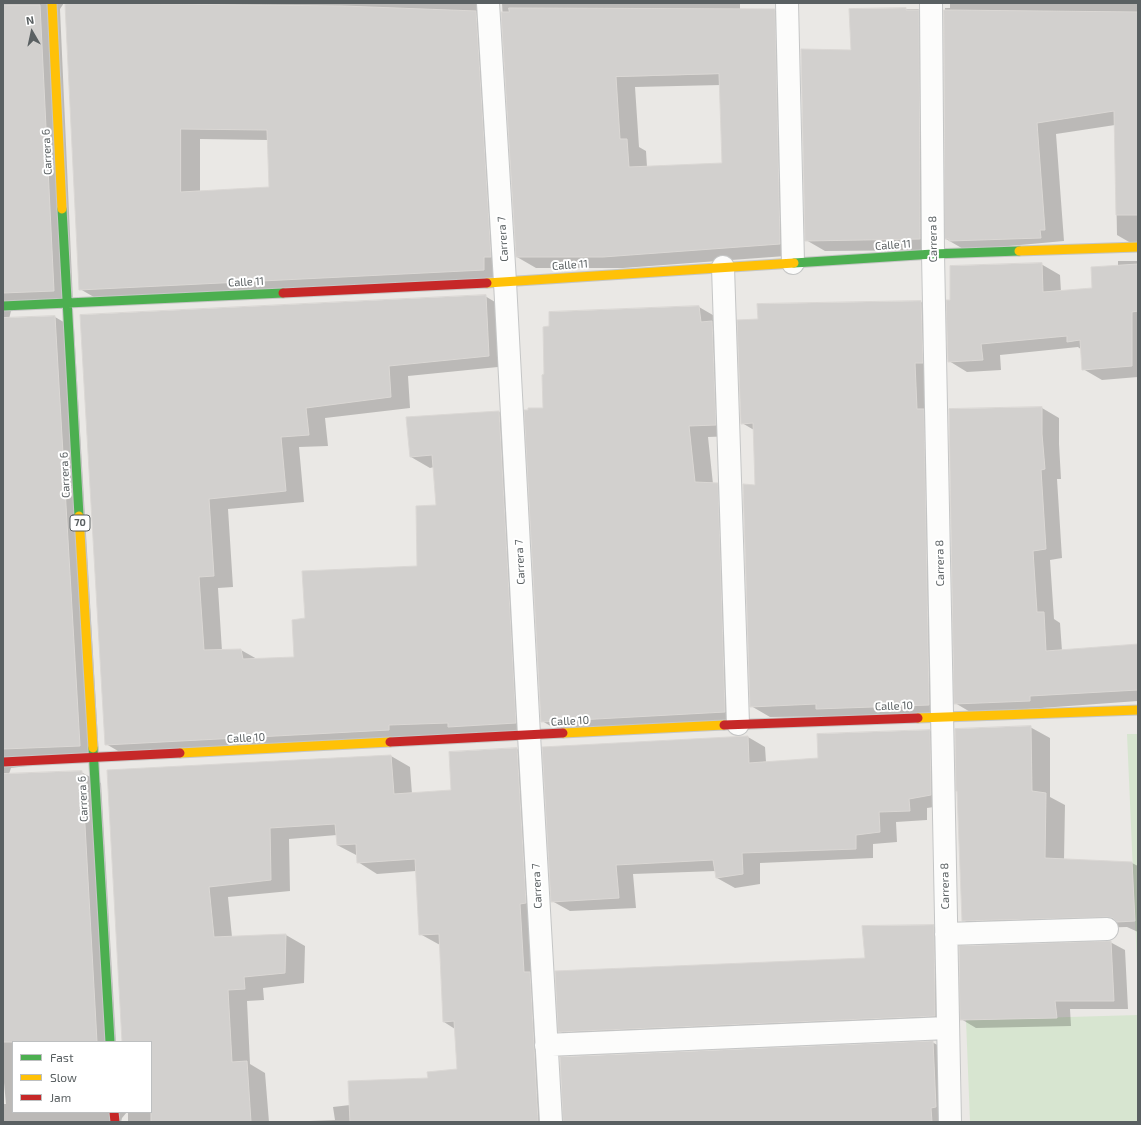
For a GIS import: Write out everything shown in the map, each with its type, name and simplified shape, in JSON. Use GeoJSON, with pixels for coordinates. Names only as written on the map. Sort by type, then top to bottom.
{"type":"FeatureCollection","features":[{"type":"Feature","properties":{"kind":"street","name":"Carrera 6"},"geometry":{"type":"LineString","coordinates":[[52,3],[67,302],[110,1041]]}},
{"type":"Feature","properties":{"kind":"street","name":"Carrera 7"},"geometry":{"type":"LineString","coordinates":[[488,3],[505,282],[528,735],[551,1122]]}},
{"type":"Feature","properties":{"kind":"street"},"geometry":{"type":"LineString","coordinates":[[787,3],[793,264]]}},
{"type":"Feature","properties":{"kind":"street","name":"Carrera 8"},"geometry":{"type":"LineString","coordinates":[[931,3],[933,254],[950,1122]]}},
{"type":"Feature","properties":{"kind":"street","name":"Calle 11"},"geometry":{"type":"LineString","coordinates":[[3,306],[505,282],[933,254],[1138,247]]}},
{"type":"Feature","properties":{"kind":"street"},"geometry":{"type":"LineString","coordinates":[[723,267],[738,724]]}},
{"type":"Feature","properties":{"kind":"street","name":"Calle 10"},"geometry":{"type":"LineString","coordinates":[[3,762],[738,724],[1138,710]]}},
{"type":"Feature","properties":{"kind":"street"},"geometry":{"type":"LineString","coordinates":[[946,934],[1107,929]]}},
{"type":"Feature","properties":{"kind":"street"},"geometry":{"type":"LineString","coordinates":[[546,1045],[948,1028]]}},
{"type":"Feature","properties":{"kind":"green space"},"geometry":{"type":"Polygon","coordinates":[[[1127,734],[1138,734],[1138,987],[1127,734]]]}},
{"type":"Feature","properties":{"kind":"green space"},"geometry":{"type":"Polygon","coordinates":[[[1138,1015],[1138,1122],[970,1122],[966,1020],[1138,1015]]]}},
{"type":"Feature","properties":{"kind":"building"},"geometry":{"type":"Polygon","coordinates":[[[66,4],[343,6],[476,11],[491,257],[484,257],[484,270],[79,290],[66,4]],[[181,129],[181,192],[269,187],[267,130],[181,129]]]}},
{"type":"Feature","properties":{"kind":"building"},"geometry":{"type":"Polygon","coordinates":[[[3,5],[40,5],[54,291],[3,293],[3,5]]]}},
{"type":"Feature","properties":{"kind":"building"},"geometry":{"type":"Polygon","coordinates":[[[509,8],[775,9],[780,244],[603,257],[516,257],[501,12],[509,12],[509,8]],[[719,74],[616,77],[620,139],[627,139],[629,167],[722,163],[719,74]]]}},
{"type":"Feature","properties":{"kind":"building"},"geometry":{"type":"Polygon","coordinates":[[[906,8],[906,10],[919,10],[920,239],[805,241],[801,49],[851,50],[849,9],[906,8]]]}},
{"type":"Feature","properties":{"kind":"building"},"geometry":{"type":"Polygon","coordinates":[[[944,10],[1138,12],[1138,215],[1116,215],[1114,111],[1037,123],[1045,230],[1040,230],[1041,238],[949,241],[949,239],[945,239],[944,10]]]}},
{"type":"Feature","properties":{"kind":"building"},"geometry":{"type":"Polygon","coordinates":[[[1042,263],[1043,292],[1092,288],[1091,267],[1138,264],[1138,311],[1132,312],[1132,366],[1082,370],[1080,340],[1067,342],[1067,336],[981,344],[983,360],[948,362],[946,300],[950,300],[950,266],[1042,263]]]}},
{"type":"Feature","properties":{"kind":"building"},"geometry":{"type":"Polygon","coordinates":[[[486,295],[489,356],[389,366],[391,397],[306,408],[309,435],[281,437],[286,491],[209,499],[214,576],[199,577],[204,650],[241,649],[243,659],[294,657],[292,620],[305,618],[302,571],[417,566],[416,506],[436,505],[432,455],[410,457],[406,417],[499,411],[516,723],[448,727],[448,723],[389,725],[389,730],[105,745],[80,315],[486,295]]]}},
{"type":"Feature","properties":{"kind":"building"},"geometry":{"type":"Polygon","coordinates":[[[921,301],[923,363],[915,363],[917,409],[924,409],[929,705],[816,709],[816,704],[750,707],[743,484],[755,485],[753,423],[741,424],[737,320],[758,319],[757,304],[921,301]]]}},
{"type":"Feature","properties":{"kind":"building"},"geometry":{"type":"Polygon","coordinates":[[[699,306],[701,322],[712,321],[716,425],[689,426],[695,482],[718,483],[725,712],[541,722],[524,410],[528,410],[528,408],[543,408],[543,327],[549,326],[549,312],[699,306]]]}},
{"type":"Feature","properties":{"kind":"building"},"geometry":{"type":"Polygon","coordinates":[[[55,316],[80,746],[3,749],[3,318],[55,316]]]}},
{"type":"Feature","properties":{"kind":"building"},"geometry":{"type":"Polygon","coordinates":[[[1042,407],[1042,434],[1045,469],[1041,470],[1046,549],[1033,551],[1037,612],[1044,612],[1046,651],[1138,644],[1138,690],[1030,696],[1030,701],[954,704],[949,409],[1042,407]]]}},
{"type":"Feature","properties":{"kind":"building"},"geometry":{"type":"Polygon","coordinates":[[[1031,726],[1032,791],[1046,793],[1045,858],[1132,862],[1135,921],[1117,922],[1113,918],[1107,917],[962,921],[956,791],[955,729],[1031,726]]]}},
{"type":"Feature","properties":{"kind":"building"},"geometry":{"type":"Polygon","coordinates":[[[930,730],[931,795],[909,799],[910,811],[879,812],[880,832],[856,835],[856,849],[742,853],[743,874],[716,878],[713,860],[616,865],[619,898],[551,902],[542,747],[748,736],[749,763],[818,758],[817,734],[930,730]]]}},
{"type":"Feature","properties":{"kind":"building"},"geometry":{"type":"Polygon","coordinates":[[[517,748],[526,903],[520,904],[524,972],[530,972],[538,1122],[350,1122],[348,1081],[428,1078],[427,1072],[457,1069],[454,1021],[443,1022],[439,934],[419,935],[415,859],[357,863],[356,844],[337,845],[335,824],[270,828],[271,880],[209,887],[214,937],[286,934],[285,973],[244,977],[245,989],[228,990],[232,1062],[247,1061],[251,1122],[151,1122],[152,1041],[122,1041],[107,770],[391,755],[394,794],[451,790],[449,752],[517,748]]]}},
{"type":"Feature","properties":{"kind":"building"},"geometry":{"type":"Polygon","coordinates":[[[82,771],[97,1041],[3,1042],[3,774],[82,771]]]}},
{"type":"Feature","properties":{"kind":"building"},"geometry":{"type":"Polygon","coordinates":[[[934,925],[935,1016],[558,1032],[555,971],[865,958],[862,926],[934,925]]]}},
{"type":"Feature","properties":{"kind":"building"},"geometry":{"type":"Polygon","coordinates":[[[1111,941],[1114,1001],[1055,1001],[1057,1018],[960,1020],[959,946],[1111,941]]]}},
{"type":"Feature","properties":{"kind":"building"},"geometry":{"type":"Polygon","coordinates":[[[933,1041],[936,1107],[931,1108],[932,1122],[563,1122],[560,1057],[933,1041]]]}},
{"type":"Feature","properties":{"kind":"traffic: fast"},"geometry":{"type":"LineString","coordinates":[[62,209],[79,516]]}},
{"type":"Feature","properties":{"kind":"traffic: fast"},"geometry":{"type":"LineString","coordinates":[[794,263],[933,254],[1019,251]]}},
{"type":"Feature","properties":{"kind":"traffic: fast"},"geometry":{"type":"LineString","coordinates":[[3,306],[283,293]]}},
{"type":"Feature","properties":{"kind":"traffic: fast"},"geometry":{"type":"LineString","coordinates":[[93,748],[110,1041]]}},
{"type":"Feature","properties":{"kind":"traffic: slow"},"geometry":{"type":"LineString","coordinates":[[52,3],[62,209]]}},
{"type":"Feature","properties":{"kind":"traffic: slow"},"geometry":{"type":"LineString","coordinates":[[1019,251],[1138,247]]}},
{"type":"Feature","properties":{"kind":"traffic: slow"},"geometry":{"type":"LineString","coordinates":[[487,283],[794,263]]}},
{"type":"Feature","properties":{"kind":"traffic: slow"},"geometry":{"type":"LineString","coordinates":[[79,516],[93,748]]}},
{"type":"Feature","properties":{"kind":"traffic: slow"},"geometry":{"type":"LineString","coordinates":[[918,718],[1138,710]]}},
{"type":"Feature","properties":{"kind":"traffic: slow"},"geometry":{"type":"LineString","coordinates":[[563,733],[724,725]]}},
{"type":"Feature","properties":{"kind":"traffic: slow"},"geometry":{"type":"LineString","coordinates":[[180,753],[390,742]]}},
{"type":"Feature","properties":{"kind":"traffic: jam"},"geometry":{"type":"LineString","coordinates":[[283,293],[487,283]]}},
{"type":"Feature","properties":{"kind":"traffic: jam"},"geometry":{"type":"LineString","coordinates":[[724,725],[918,718]]}},
{"type":"Feature","properties":{"kind":"traffic: jam"},"geometry":{"type":"LineString","coordinates":[[390,742],[563,733]]}},
{"type":"Feature","properties":{"kind":"traffic: jam"},"geometry":{"type":"LineString","coordinates":[[3,762],[180,753]]}},
{"type":"Feature","properties":{"kind":"traffic: jam"},"geometry":{"type":"LineString","coordinates":[[114,1113],[115,1122]]}}]}
